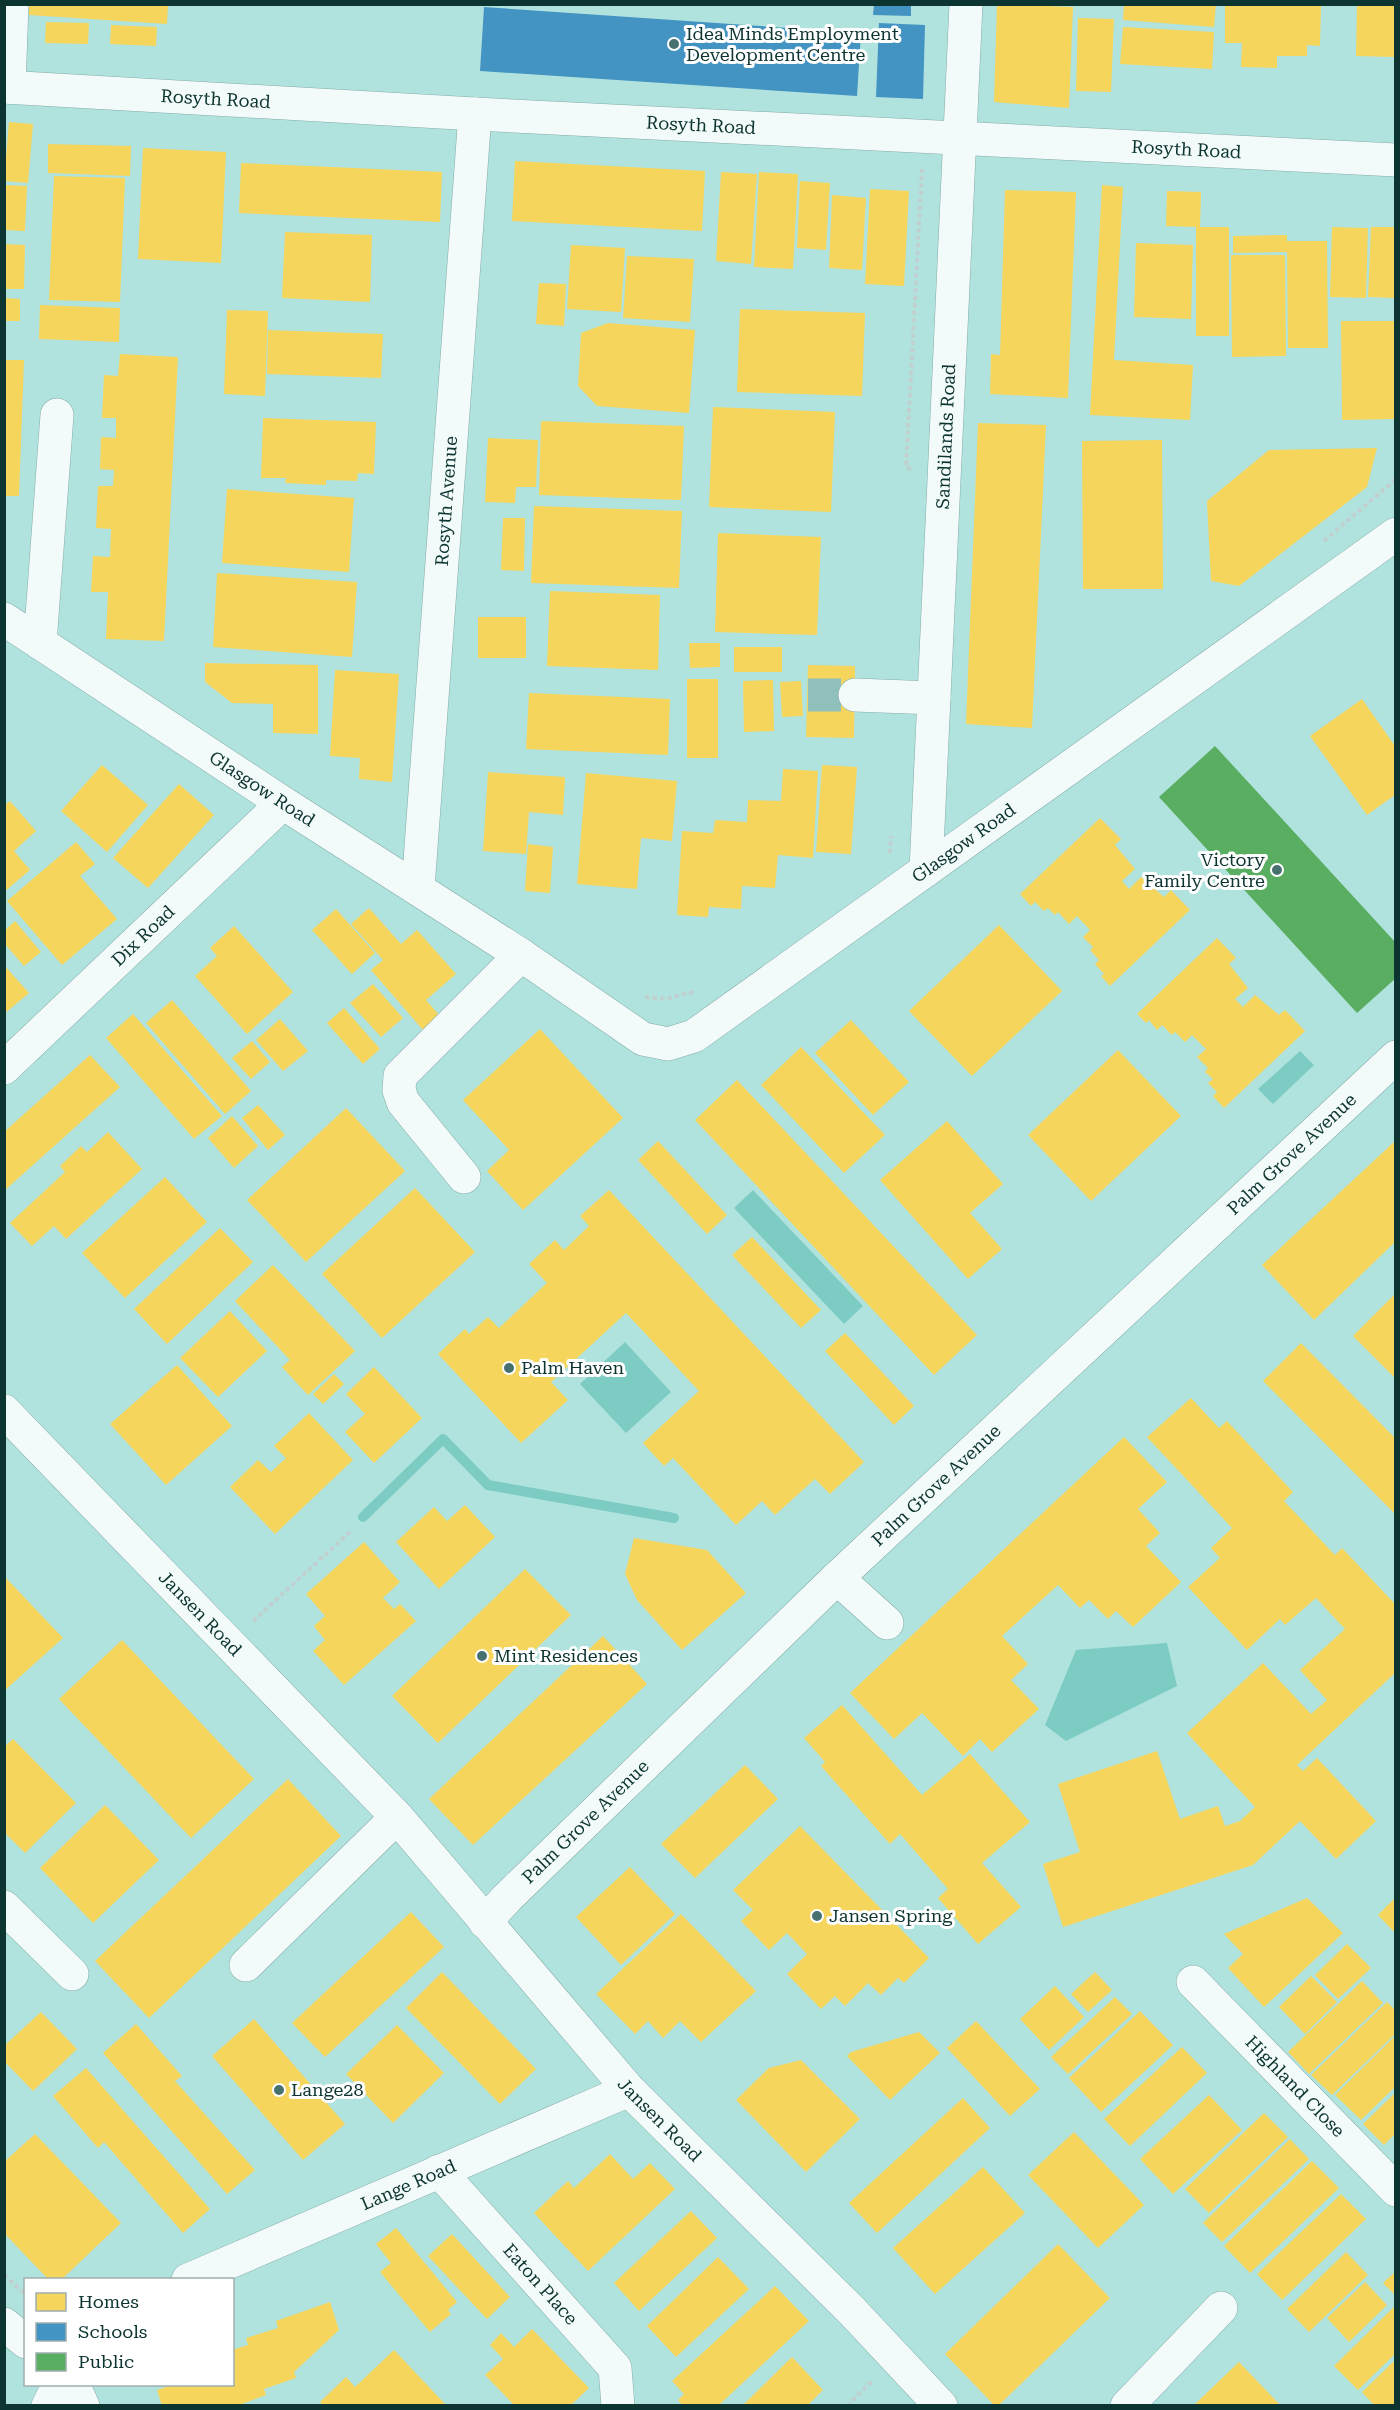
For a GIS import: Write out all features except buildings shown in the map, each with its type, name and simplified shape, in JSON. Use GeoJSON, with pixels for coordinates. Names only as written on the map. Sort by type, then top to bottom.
{"type":"FeatureCollection","features":[{"type":"Feature","properties":{"kind":"street"},"geometry":{"type":"LineString","coordinates":[[7,87],[12,4]]}},
{"type":"Feature","properties":{"kind":"street","name":"Sandilands Road"},"geometry":{"type":"LineString","coordinates":[[926,870],[966,4]]}},
{"type":"Feature","properties":{"kind":"street","name":"Rosyth Road"},"geometry":{"type":"LineString","coordinates":[[7,87],[476,114],[1395,160]]}},
{"type":"Feature","properties":{"kind":"street","name":"Rosyth Avenue"},"geometry":{"type":"LineString","coordinates":[[418,888],[476,114]]}},
{"type":"Feature","properties":{"kind":"street"},"geometry":{"type":"LineString","coordinates":[[40,643],[57,415]]}},
{"type":"Feature","properties":{"kind":"street","name":"Glasgow Road"},"geometry":{"type":"LineString","coordinates":[[4,619],[283,803],[418,888],[643,1039],[668,1044],[694,1036],[1395,534]]}},
{"type":"Feature","properties":{"kind":"street"},"geometry":{"type":"LineString","coordinates":[[855,695],[934,698]]}},
{"type":"Feature","properties":{"kind":"street","name":"Dix Road"},"geometry":{"type":"LineString","coordinates":[[4,1068],[283,803]]}},
{"type":"Feature","properties":{"kind":"street"},"geometry":{"type":"LineString","coordinates":[[464,1177],[404,1102],[399,1090],[400,1076],[521,956]]}},
{"type":"Feature","properties":{"kind":"street","name":"Palm Grove Avenue"},"geometry":{"type":"LineString","coordinates":[[485,1922],[837,1578],[1395,1057]]}},
{"type":"Feature","properties":{"kind":"street","name":"Jansen Road"},"geometry":{"type":"LineString","coordinates":[[4,1411],[397,1817],[629,2090],[852,2311],[941,2406]]}},
{"type":"Feature","properties":{"kind":"street"},"geometry":{"type":"LineString","coordinates":[[837,1578],[887,1623]]}},
{"type":"Feature","properties":{"kind":"street"},"geometry":{"type":"LineString","coordinates":[[246,1965],[397,1817]]}},
{"type":"Feature","properties":{"kind":"street"},"geometry":{"type":"LineString","coordinates":[[4,1907],[72,1974]]}},
{"type":"Feature","properties":{"kind":"street","name":"Highland Close"},"geometry":{"type":"LineString","coordinates":[[1193,1982],[1395,2190]]}},
{"type":"Feature","properties":{"kind":"street","name":"Lange Road"},"geometry":{"type":"LineString","coordinates":[[193,2278],[629,2090]]}},
{"type":"Feature","properties":{"kind":"street","name":"Eaton Place"},"geometry":{"type":"LineString","coordinates":[[439,2171],[615,2368],[618,2406]]}},
{"type":"Feature","properties":{"kind":"street"},"geometry":{"type":"LineString","coordinates":[[1127,2406],[1221,2308]]}},
{"type":"Feature","properties":{"kind":"street"},"geometry":{"type":"LineString","coordinates":[[4,2324],[24,2340]]}},
{"type":"Feature","properties":{"kind":"street"},"geometry":{"type":"LineString","coordinates":[[48,2406],[58,2386]]}},
{"type":"Feature","properties":{"kind":"street"},"geometry":{"type":"LineString","coordinates":[[73,2386],[83,2406]]}},
{"type":"Feature","properties":{"kind":"path"},"geometry":{"type":"LineString","coordinates":[[1318,546],[1395,479]]}},
{"type":"Feature","properties":{"kind":"path"},"geometry":{"type":"LineString","coordinates":[[881,860],[928,824]]}},
{"type":"Feature","properties":{"kind":"path"},"geometry":{"type":"LineString","coordinates":[[635,995],[666,999],[698,990]]}},
{"type":"Feature","properties":{"kind":"path"},"geometry":{"type":"LineString","coordinates":[[249,1626],[351,1531]]}},
{"type":"Feature","properties":{"kind":"path"},"geometry":{"type":"LineString","coordinates":[[4,2275],[24,2293]]}},
{"type":"Feature","properties":{"kind":"path"},"geometry":{"type":"LineString","coordinates":[[847,2406],[881,2373]]}},
{"type":"Feature","properties":{"kind":"water"},"geometry":{"type":"Polygon","coordinates":[[[1300,1051],[1314,1065],[1273,1104],[1258,1089],[1300,1051]]]}},
{"type":"Feature","properties":{"kind":"water"},"geometry":{"type":"Polygon","coordinates":[[[753,1190],[863,1306],[844,1324],[734,1208],[753,1190]]]}},
{"type":"Feature","properties":{"kind":"water"},"geometry":{"type":"Polygon","coordinates":[[[625,1342],[671,1392],[626,1433],[580,1384],[625,1342]]]}},
{"type":"Feature","properties":{"kind":"water"},"geometry":{"type":"Polygon","coordinates":[[[1167,1643],[1177,1686],[1066,1741],[1045,1725],[1076,1650],[1167,1643]]]}},
{"type":"Feature","properties":{"kind":"waterway"},"geometry":{"type":"LineString","coordinates":[[363,1517],[443,1439],[488,1485],[674,1518]]}},
{"type":"Feature","properties":{"kind":"tunnel"},"geometry":{"type":"LineString","coordinates":[[808,695],[855,695]]}},
{"type":"Feature","properties":{"kind":"place","name":"Idea Minds Employment Development Centre"},"geometry":{"type":"Point","coordinates":[674,44]}},
{"type":"Feature","properties":{"kind":"place","name":"Victory Family Centre"},"geometry":{"type":"Point","coordinates":[1277,870]}},
{"type":"Feature","properties":{"kind":"place","name":"Palm Haven"},"geometry":{"type":"Point","coordinates":[509,1368]}},
{"type":"Feature","properties":{"kind":"place","name":"Mint Residences"},"geometry":{"type":"Point","coordinates":[482,1656]}},
{"type":"Feature","properties":{"kind":"place","name":"Jansen Spring"},"geometry":{"type":"Point","coordinates":[817,1916]}},
{"type":"Feature","properties":{"kind":"place","name":"Lange28"},"geometry":{"type":"Point","coordinates":[279,2090]}}]}
